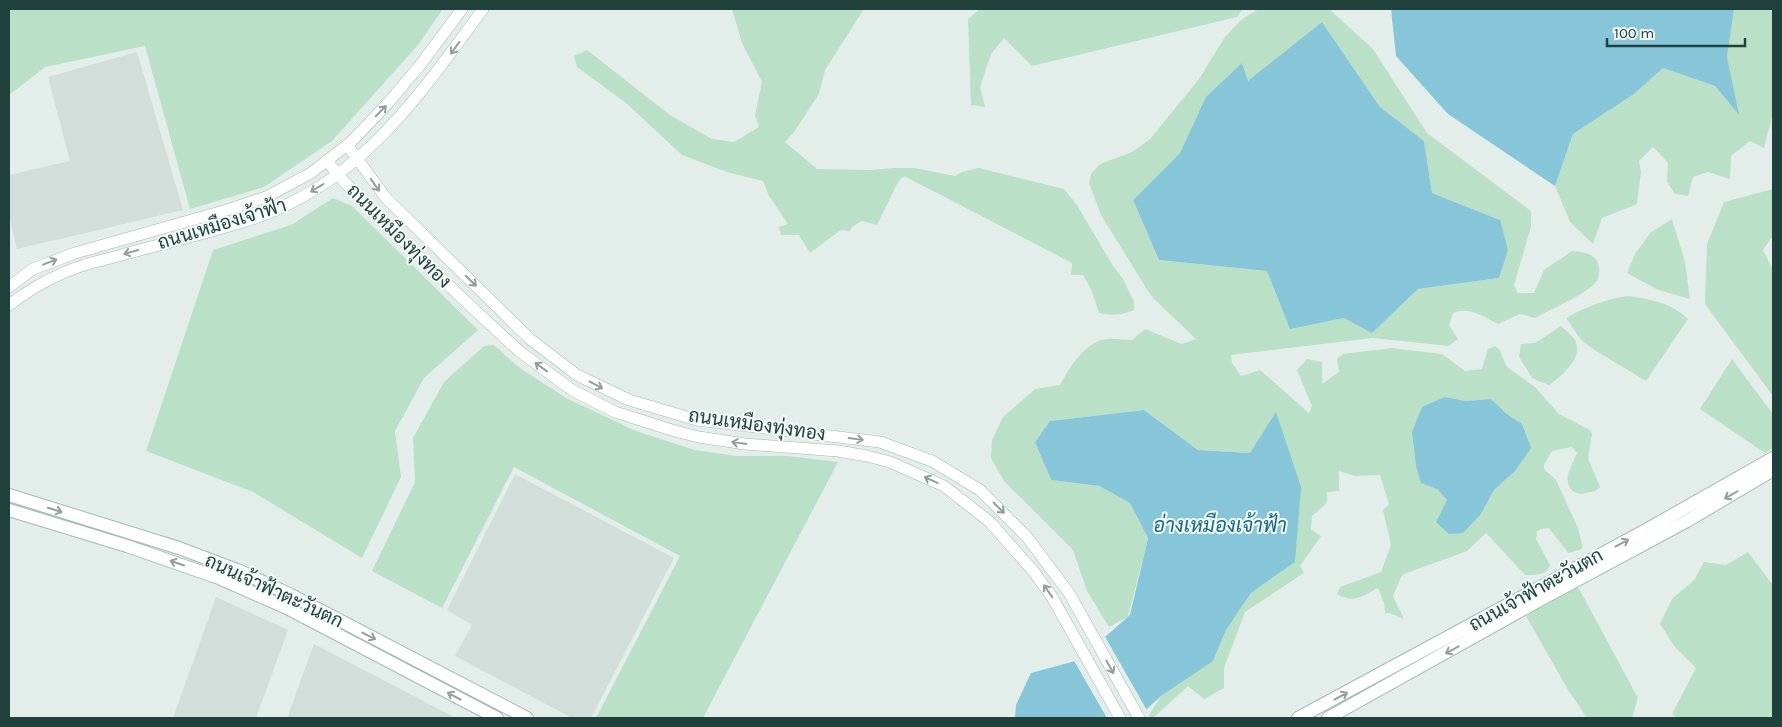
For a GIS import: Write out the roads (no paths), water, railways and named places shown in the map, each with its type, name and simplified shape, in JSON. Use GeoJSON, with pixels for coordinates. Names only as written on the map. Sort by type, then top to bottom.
{"type":"FeatureCollection","features":[{"type":"Feature","properties":{"kind":"main road","name":"ถนนเจ้าฟ้าตะวันตก"},"geometry":{"type":"LineString","coordinates":[[1298,718],[1651,527],[1773,458]]}},
{"type":"Feature","properties":{"kind":"main road","name":"ถนนเจ้าฟ้าตะวันตก"},"geometry":{"type":"LineString","coordinates":[[1328,718],[1538,601],[1687,521],[1773,470]]}},
{"type":"Feature","properties":{"kind":"main road","name":"ถนนเจ้าฟ้าตะวันตก"},"geometry":{"type":"LineString","coordinates":[[9,495],[178,548],[232,568],[291,596],[527,718]]}},
{"type":"Feature","properties":{"kind":"main road","name":"ถนนเจ้าฟ้าตะวันตก"},"geometry":{"type":"LineString","coordinates":[[9,510],[127,546],[219,578],[287,608],[497,718]]}},
{"type":"Feature","properties":{"kind":"street","name":"ถนนเหมืองเจ้าฟ้า"},"geometry":{"type":"LineString","coordinates":[[9,287],[33,269],[75,253],[228,210],[266,197],[311,173],[346,145],[389,102],[421,64],[462,9]]}},
{"type":"Feature","properties":{"kind":"street","name":"ถนนเหมืองเจ้าฟ้า"},"geometry":{"type":"LineString","coordinates":[[9,305],[60,274],[79,267],[246,221],[288,205],[324,184],[368,151],[401,116],[436,73],[483,9]]}},
{"type":"Feature","properties":{"kind":"street"},"geometry":{"type":"LineString","coordinates":[[421,64],[436,73]]}},
{"type":"Feature","properties":{"kind":"street","name":"ถนนเหมืองทุ่งทอง"},"geometry":{"type":"LineString","coordinates":[[346,145],[380,192],[411,223],[530,339],[577,375],[629,400],[698,420],[880,442],[932,460],[980,490],[1027,536],[1069,593],[1139,718]]}},
{"type":"Feature","properties":{"kind":"street","name":"ถนนเหมืองทุ่งทอง"},"geometry":{"type":"LineString","coordinates":[[327,160],[337,174],[370,209],[518,351],[572,390],[615,412],[699,437],[759,445],[838,451],[867,456],[890,462],[944,486],[990,522],[1034,572],[1052,597],[1120,718]]}},
{"type":"Feature","properties":{"kind":"street"},"geometry":{"type":"LineString","coordinates":[[759,445],[760,428]]}},
{"type":"Feature","properties":{"kind":"water"},"geometry":{"type":"Polygon","coordinates":[[[1391,9],[1734,9],[1727,57],[1739,115],[1715,86],[1663,68],[1634,94],[1573,134],[1555,186],[1448,114],[1396,56],[1391,9]]]}},
{"type":"Feature","properties":{"kind":"water"},"geometry":{"type":"Polygon","coordinates":[[[1322,22],[1380,107],[1424,141],[1432,193],[1500,220],[1508,250],[1499,278],[1418,289],[1372,333],[1344,318],[1290,329],[1267,271],[1159,260],[1133,200],[1180,153],[1206,97],[1242,63],[1248,81],[1322,22]]]}},
{"type":"Feature","properties":{"kind":"water"},"geometry":{"type":"Polygon","coordinates":[[[1445,397],[1466,401],[1491,399],[1507,414],[1522,424],[1531,448],[1515,471],[1494,490],[1481,514],[1463,533],[1449,534],[1436,522],[1447,500],[1437,489],[1421,483],[1416,466],[1412,432],[1422,407],[1445,397]]]}},
{"type":"Feature","properties":{"kind":"water","name":"อ่างเหมืองเจ้าฟ้า"},"geometry":{"type":"Polygon","coordinates":[[[1144,410],[1198,450],[1250,453],[1276,412],[1301,487],[1295,562],[1251,593],[1226,630],[1213,661],[1161,696],[1137,718],[1015,718],[1016,705],[1031,673],[1079,660],[1130,615],[1148,538],[1130,503],[1099,486],[1051,480],[1035,442],[1050,421],[1144,410]]]}}]}
